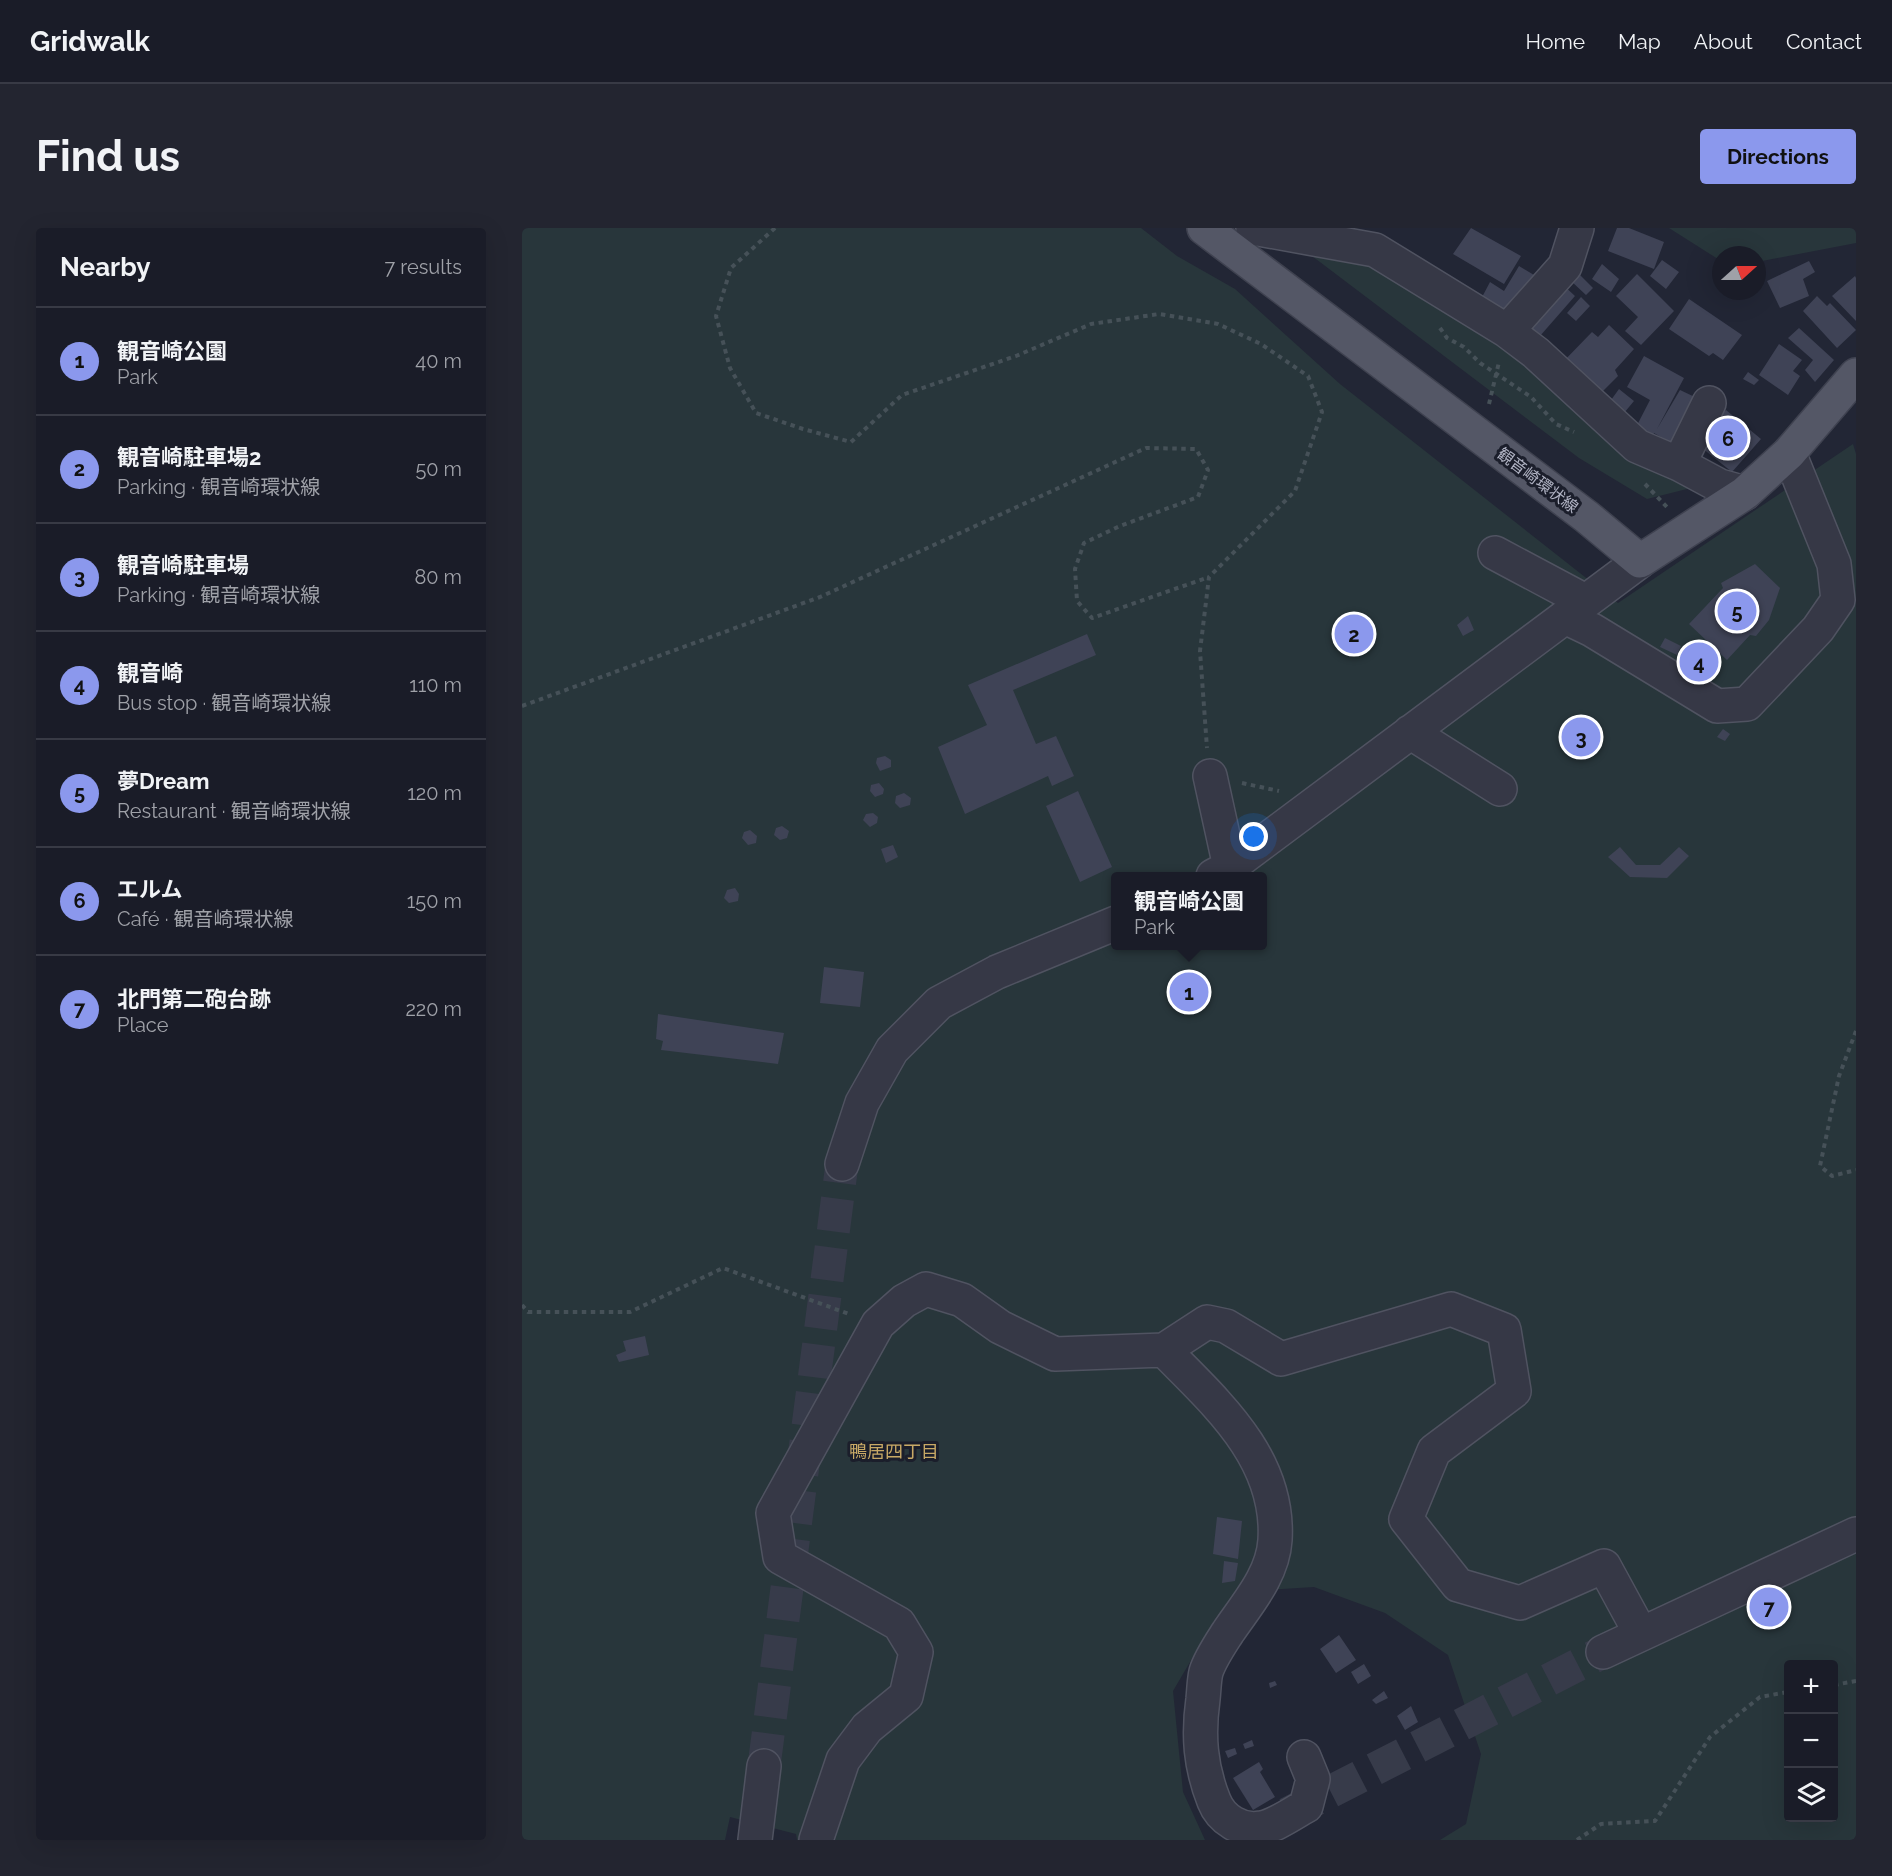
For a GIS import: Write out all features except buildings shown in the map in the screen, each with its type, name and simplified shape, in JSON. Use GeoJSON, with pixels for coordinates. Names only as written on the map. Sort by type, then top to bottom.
{"type":"FeatureCollection","features":[{"type":"Feature","properties":{"kind":"main road","name":"観音崎環状線"},"geometry":{"type":"LineString","coordinates":[[1204,228],[1587,517],[1640,561]]}},
{"type":"Feature","properties":{"kind":"main road"},"geometry":{"type":"LineString","coordinates":[[1640,561],[1745,493],[1789,453],[1856,375]]}},
{"type":"Feature","properties":{"kind":"street"},"geometry":{"type":"LineString","coordinates":[[1254,228],[1366,239],[1507,331],[1536,353],[1637,446],[1679,464],[1720,486],[1745,493]]}},
{"type":"Feature","properties":{"kind":"street"},"geometry":{"type":"LineString","coordinates":[[1507,331],[1565,266],[1577,228]]}},
{"type":"Feature","properties":{"kind":"street"},"geometry":{"type":"LineString","coordinates":[[1679,464],[1710,403]]}},
{"type":"Feature","properties":{"kind":"street"},"geometry":{"type":"LineString","coordinates":[[1495,554],[1575,609],[1592,630],[1718,706],[1747,704],[1818,629],[1838,600],[1834,564],[1789,453]]}},
{"type":"Feature","properties":{"kind":"street"},"geometry":{"type":"LineString","coordinates":[[1210,776],[1221,872],[1640,561]]}},
{"type":"Feature","properties":{"kind":"street"},"geometry":{"type":"LineString","coordinates":[[1410,732],[1500,789]]}},
{"type":"Feature","properties":{"kind":"street"},"geometry":{"type":"LineString","coordinates":[[842,1164],[862,1103],[892,1050],[939,1003],[997,972],[1111,925]]}},
{"type":"Feature","properties":{"kind":"street"},"geometry":{"type":"LineString","coordinates":[[816,1840],[843,1760],[867,1728],[906,1696],[916,1652],[899,1624],[780,1557],[773,1513],[878,1324],[904,1301],[926,1289],[962,1300],[1000,1327],[1055,1354],[1164,1350],[1207,1322],[1226,1326],[1281,1359],[1450,1309],[1504,1330],[1514,1391],[1434,1450],[1406,1519],[1458,1585],[1520,1603],[1604,1566],[1641,1634]]}},
{"type":"Feature","properties":{"kind":"street"},"geometry":{"type":"LineString","coordinates":[[1164,1350],[1228,1415],[1256,1456],[1271,1496],[1275,1540],[1269,1566],[1257,1591],[1228,1633],[1206,1671],[1199,1729],[1203,1774],[1218,1811],[1238,1826],[1261,1828],[1306,1806],[1313,1779],[1304,1757]]}},
{"type":"Feature","properties":{"kind":"street"},"geometry":{"type":"LineString","coordinates":[[1603,1652],[1856,1534]]}},
{"type":"Feature","properties":{"kind":"street"},"geometry":{"type":"LineString","coordinates":[[755,1840],[764,1766]]}},
{"type":"Feature","properties":{"kind":"path"},"geometry":{"type":"LineString","coordinates":[[522,706],[820,597],[1146,448],[1196,449],[1208,470],[1198,497],[1120,526],[1084,543],[1075,569],[1077,601],[1092,618],[1209,577],[1295,491],[1322,412],[1308,376],[1261,344],[1218,324],[1159,314],[1091,324],[1016,356],[902,395],[850,442],[756,413],[730,368],[716,316],[730,268],[776,228]]}},
{"type":"Feature","properties":{"kind":"path"},"geometry":{"type":"LineString","coordinates":[[1437,325],[1447,338],[1464,347],[1496,374],[1531,397],[1556,424],[1576,433]]}},
{"type":"Feature","properties":{"kind":"path"},"geometry":{"type":"LineString","coordinates":[[1489,405],[1507,331]]}},
{"type":"Feature","properties":{"kind":"path"},"geometry":{"type":"LineString","coordinates":[[1638,477],[1669,509]]}},
{"type":"Feature","properties":{"kind":"path"},"geometry":{"type":"LineString","coordinates":[[1209,577],[1200,651],[1210,776],[1288,794]]}},
{"type":"Feature","properties":{"kind":"path"},"geometry":{"type":"LineString","coordinates":[[1856,1032],[1839,1076],[1820,1166],[1832,1176],[1856,1170]]}},
{"type":"Feature","properties":{"kind":"path"},"geometry":{"type":"LineString","coordinates":[[522,1305],[528,1312],[630,1312],[723,1268],[878,1324]]}},
{"type":"Feature","properties":{"kind":"path"},"geometry":{"type":"LineString","coordinates":[[1838,1684],[1856,1681]]}},
{"type":"Feature","properties":{"kind":"path"},"geometry":{"type":"LineString","coordinates":[[1577,1840],[1601,1824],[1655,1821],[1710,1737],[1760,1697],[1784,1693]]}},
{"type":"Feature","properties":{"kind":"shaded area"},"geometry":{"type":"Polygon","coordinates":[[[522,228],[1141,228],[1177,256],[1235,289],[1340,384],[1618,603],[1853,444],[1856,454],[1856,1840],[1440,1840],[1466,1824],[1481,1754],[1448,1655],[1385,1613],[1314,1587],[1266,1590],[1217,1616],[1173,1691],[1183,1792],[1205,1840],[797,1840],[796,1834],[730,1817],[725,1840],[522,1840],[522,228]]]}},
{"type":"Feature","properties":{"kind":"shaded area"},"geometry":{"type":"Polygon","coordinates":[[[1669,228],[1856,228],[1856,243],[1766,260],[1766,246],[1712,246],[1712,255],[1669,228]]]}},
{"type":"Feature","properties":{"kind":"shaded area"},"geometry":{"type":"Polygon","coordinates":[[[1312,256],[1373,257],[1513,349],[1691,488],[1647,499],[1579,458],[1312,256]]]}},
{"type":"Feature","properties":{"kind":"tunnel"},"geometry":{"type":"LineString","coordinates":[[764,1766],[842,1164]]}},
{"type":"Feature","properties":{"kind":"tunnel"},"geometry":{"type":"LineString","coordinates":[[1287,1814],[1603,1652]]}},
{"type":"Feature","properties":{"kind":"place","name":"エルム"},"geometry":{"type":"Point","coordinates":[1728,438]}},
{"type":"Feature","properties":{"kind":"place","name":"夢Dream"},"geometry":{"type":"Point","coordinates":[1737,611]}},
{"type":"Feature","properties":{"kind":"place","name":"観音崎駐車場2"},"geometry":{"type":"Point","coordinates":[1354,634]}},
{"type":"Feature","properties":{"kind":"place","name":"観音崎"},"geometry":{"type":"Point","coordinates":[1699,662]}},
{"type":"Feature","properties":{"kind":"place","name":"観音崎駐車場"},"geometry":{"type":"Point","coordinates":[1581,737]}},
{"type":"Feature","properties":{"kind":"place","name":"観音崎公園"},"geometry":{"type":"Point","coordinates":[1189,992]}},
{"type":"Feature","properties":{"kind":"place","name":"北門第二砲台跡"},"geometry":{"type":"Point","coordinates":[1769,1607]}},
{"type":"Feature","properties":{"kind":"district","name":"鴨居四丁目"},"geometry":{"type":"Point","coordinates":[894,1452]}}]}
